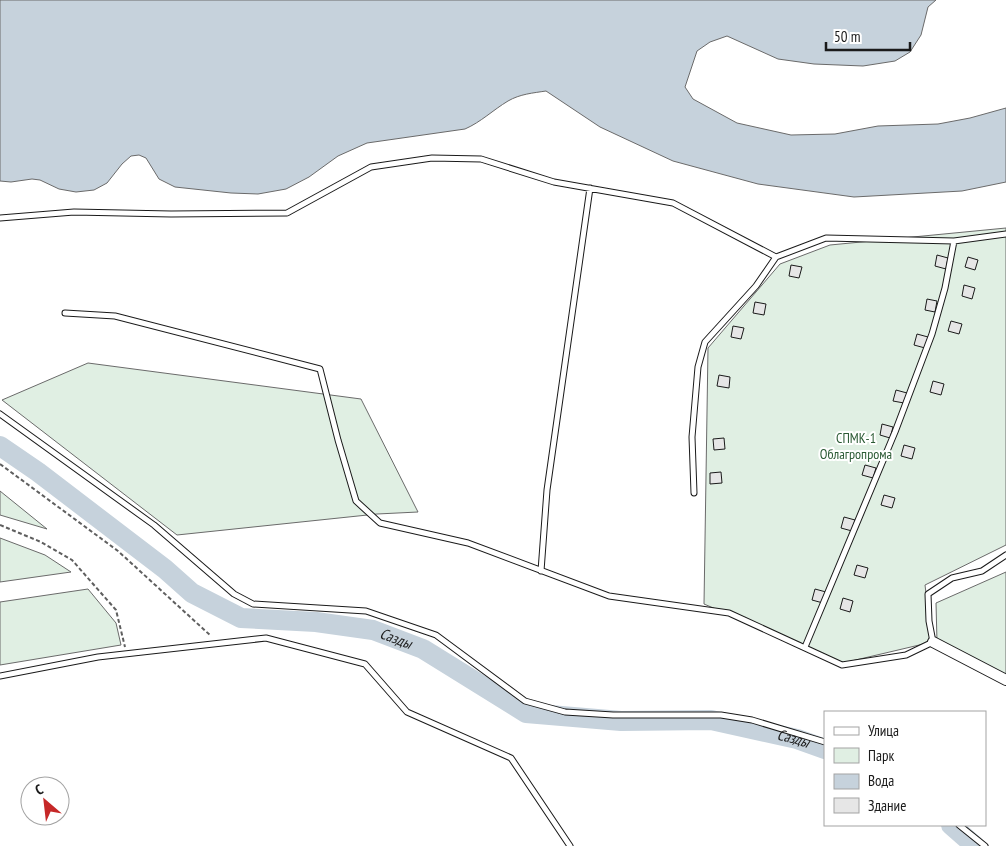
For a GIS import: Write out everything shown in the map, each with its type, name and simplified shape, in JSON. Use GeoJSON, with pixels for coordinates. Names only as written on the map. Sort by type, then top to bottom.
{"type":"FeatureCollection","features":[{"type":"Feature","properties":{"kind":"street"},"geometry":{"type":"LineString","coordinates":[[933,642],[1006,680]]}},
{"type":"Feature","properties":{"kind":"lane"},"geometry":{"type":"LineString","coordinates":[[0,218],[74,212],[171,214],[287,213],[371,167],[432,158],[481,159],[554,182],[673,203],[776,257]]}},
{"type":"Feature","properties":{"kind":"lane"},"geometry":{"type":"LineString","coordinates":[[541,571],[547,490],[590,188]]}},
{"type":"Feature","properties":{"kind":"lane"},"geometry":{"type":"LineString","coordinates":[[694,493],[692,437],[698,367],[705,342],[756,286],[776,257],[826,238],[954,241],[1006,234]]}},
{"type":"Feature","properties":{"kind":"lane"},"geometry":{"type":"LineString","coordinates":[[805,647],[895,432],[932,334],[945,288],[954,241]]}},
{"type":"Feature","properties":{"kind":"lane"},"geometry":{"type":"LineString","coordinates":[[65,313],[115,316],[320,369],[356,500],[380,522],[468,543],[609,596],[729,612],[842,665],[906,655],[933,642],[929,621],[928,594],[952,578],[982,571],[1006,555]]}},
{"type":"Feature","properties":{"kind":"lane"},"geometry":{"type":"LineString","coordinates":[[0,414],[154,525],[234,594],[253,604],[366,611],[436,635],[525,701],[564,712],[613,715],[722,715],[752,720],[824,742]]}},
{"type":"Feature","properties":{"kind":"lane"},"geometry":{"type":"LineString","coordinates":[[0,676],[98,657],[266,638],[365,664],[407,712],[512,758],[570,846]]}},
{"type":"Feature","properties":{"kind":"lane"},"geometry":{"type":"LineString","coordinates":[[960,826],[985,846]]}},
{"type":"Feature","properties":{"kind":"path"},"geometry":{"type":"LineString","coordinates":[[0,464],[118,550],[218,644]]}},
{"type":"Feature","properties":{"kind":"path"},"geometry":{"type":"LineString","coordinates":[[0,525],[41,542],[72,560],[116,610],[127,654]]}},
{"type":"Feature","properties":{"kind":"green space","name":"СПМК-1 Облагропрома"},"geometry":{"type":"Polygon","coordinates":[[[1006,228],[1006,545],[925,585],[932,642],[843,663],[704,604],[708,348],[780,264],[830,245],[1006,228]]]}},
{"type":"Feature","properties":{"kind":"green space"},"geometry":{"type":"Polygon","coordinates":[[[88,363],[361,399],[418,512],[377,514],[177,535],[2,400],[88,363]]]}},
{"type":"Feature","properties":{"kind":"green space"},"geometry":{"type":"Polygon","coordinates":[[[0,491],[47,529],[0,515],[0,491]]]}},
{"type":"Feature","properties":{"kind":"green space"},"geometry":{"type":"Polygon","coordinates":[[[0,538],[45,555],[71,572],[0,582],[0,538]]]}},
{"type":"Feature","properties":{"kind":"green space"},"geometry":{"type":"Polygon","coordinates":[[[1006,572],[1006,677],[937,642],[936,603],[1006,572]]]}},
{"type":"Feature","properties":{"kind":"green space"},"geometry":{"type":"Polygon","coordinates":[[[88,589],[116,623],[121,645],[0,665],[0,602],[88,589]]]}},
{"type":"Feature","properties":{"kind":"water"},"geometry":{"type":"Polygon","coordinates":[[[0,0],[936,0],[928,7],[921,35],[910,52],[895,61],[863,66],[814,64],[778,59],[727,36],[710,42],[697,51],[685,87],[693,99],[737,123],[791,135],[835,134],[878,126],[938,124],[1006,108],[1006,182],[962,191],[854,197],[758,184],[673,161],[600,127],[546,91],[527,94],[513,99],[465,129],[367,143],[338,156],[309,177],[286,189],[258,194],[175,187],[159,179],[146,158],[139,155],[131,156],[107,183],[94,190],[76,192],[59,189],[40,180],[32,179],[11,182],[0,181],[0,0]]]}},
{"type":"Feature","properties":{"kind":"building"},"geometry":{"type":"Polygon","coordinates":[[[937,255],[948,258],[946,269],[935,266],[937,255]]]}},
{"type":"Feature","properties":{"kind":"building"},"geometry":{"type":"Polygon","coordinates":[[[968,257],[978,260],[975,270],[965,267],[968,257]]]}},
{"type":"Feature","properties":{"kind":"building"},"geometry":{"type":"Polygon","coordinates":[[[791,265],[802,267],[799,278],[789,276],[791,265]]]}},
{"type":"Feature","properties":{"kind":"building"},"geometry":{"type":"Polygon","coordinates":[[[964,285],[975,288],[972,299],[962,296],[964,285]]]}},
{"type":"Feature","properties":{"kind":"building"},"geometry":{"type":"Polygon","coordinates":[[[927,299],[937,301],[935,312],[925,310],[927,299]]]}},
{"type":"Feature","properties":{"kind":"building"},"geometry":{"type":"Polygon","coordinates":[[[755,302],[766,304],[764,315],[753,313],[755,302]]]}},
{"type":"Feature","properties":{"kind":"building"},"geometry":{"type":"Polygon","coordinates":[[[951,321],[962,324],[959,334],[948,331],[951,321]]]}},
{"type":"Feature","properties":{"kind":"building"},"geometry":{"type":"Polygon","coordinates":[[[733,326],[744,328],[741,339],[731,337],[733,326]]]}},
{"type":"Feature","properties":{"kind":"building"},"geometry":{"type":"Polygon","coordinates":[[[917,334],[928,337],[925,348],[914,345],[917,334]]]}},
{"type":"Feature","properties":{"kind":"building"},"geometry":{"type":"Polygon","coordinates":[[[719,375],[730,377],[729,388],[717,386],[719,375]]]}},
{"type":"Feature","properties":{"kind":"building"},"geometry":{"type":"Polygon","coordinates":[[[933,381],[944,384],[941,395],[930,392],[933,381]]]}},
{"type":"Feature","properties":{"kind":"building"},"geometry":{"type":"Polygon","coordinates":[[[896,390],[907,393],[904,403],[893,401],[896,390]]]}},
{"type":"Feature","properties":{"kind":"building"},"geometry":{"type":"Polygon","coordinates":[[[882,424],[893,427],[890,438],[880,435],[882,424]]]}},
{"type":"Feature","properties":{"kind":"building"},"geometry":{"type":"Polygon","coordinates":[[[724,438],[725,449],[714,450],[713,439],[724,438]]]}},
{"type":"Feature","properties":{"kind":"building"},"geometry":{"type":"Polygon","coordinates":[[[904,445],[915,448],[912,459],[901,456],[904,445]]]}},
{"type":"Feature","properties":{"kind":"building"},"geometry":{"type":"Polygon","coordinates":[[[865,465],[876,468],[873,478],[862,475],[865,465]]]}},
{"type":"Feature","properties":{"kind":"building"},"geometry":{"type":"Polygon","coordinates":[[[721,472],[722,483],[710,484],[710,473],[721,472]]]}},
{"type":"Feature","properties":{"kind":"building"},"geometry":{"type":"Polygon","coordinates":[[[884,495],[895,498],[892,508],[881,505],[884,495]]]}},
{"type":"Feature","properties":{"kind":"building"},"geometry":{"type":"Polygon","coordinates":[[[844,517],[855,520],[852,531],[841,528],[844,517]]]}},
{"type":"Feature","properties":{"kind":"building"},"geometry":{"type":"Polygon","coordinates":[[[857,565],[868,568],[865,578],[854,575],[857,565]]]}},
{"type":"Feature","properties":{"kind":"building"},"geometry":{"type":"Polygon","coordinates":[[[815,589],[826,592],[823,603],[812,600],[815,589]]]}},
{"type":"Feature","properties":{"kind":"building"},"geometry":{"type":"Polygon","coordinates":[[[843,598],[853,601],[850,612],[840,609],[843,598]]]}},
{"type":"Feature","properties":{"kind":"waterway","name":"Сазды"},"geometry":{"type":"LineString","coordinates":[[0,446],[38,472],[165,569],[192,593],[241,618],[316,622],[373,630],[423,649],[526,713],[621,721],[711,720],[797,739],[824,749]]}},
{"type":"Feature","properties":{"kind":"waterway","name":"Сазды"},"geometry":{"type":"LineString","coordinates":[[952,826],[975,846]]}}]}
